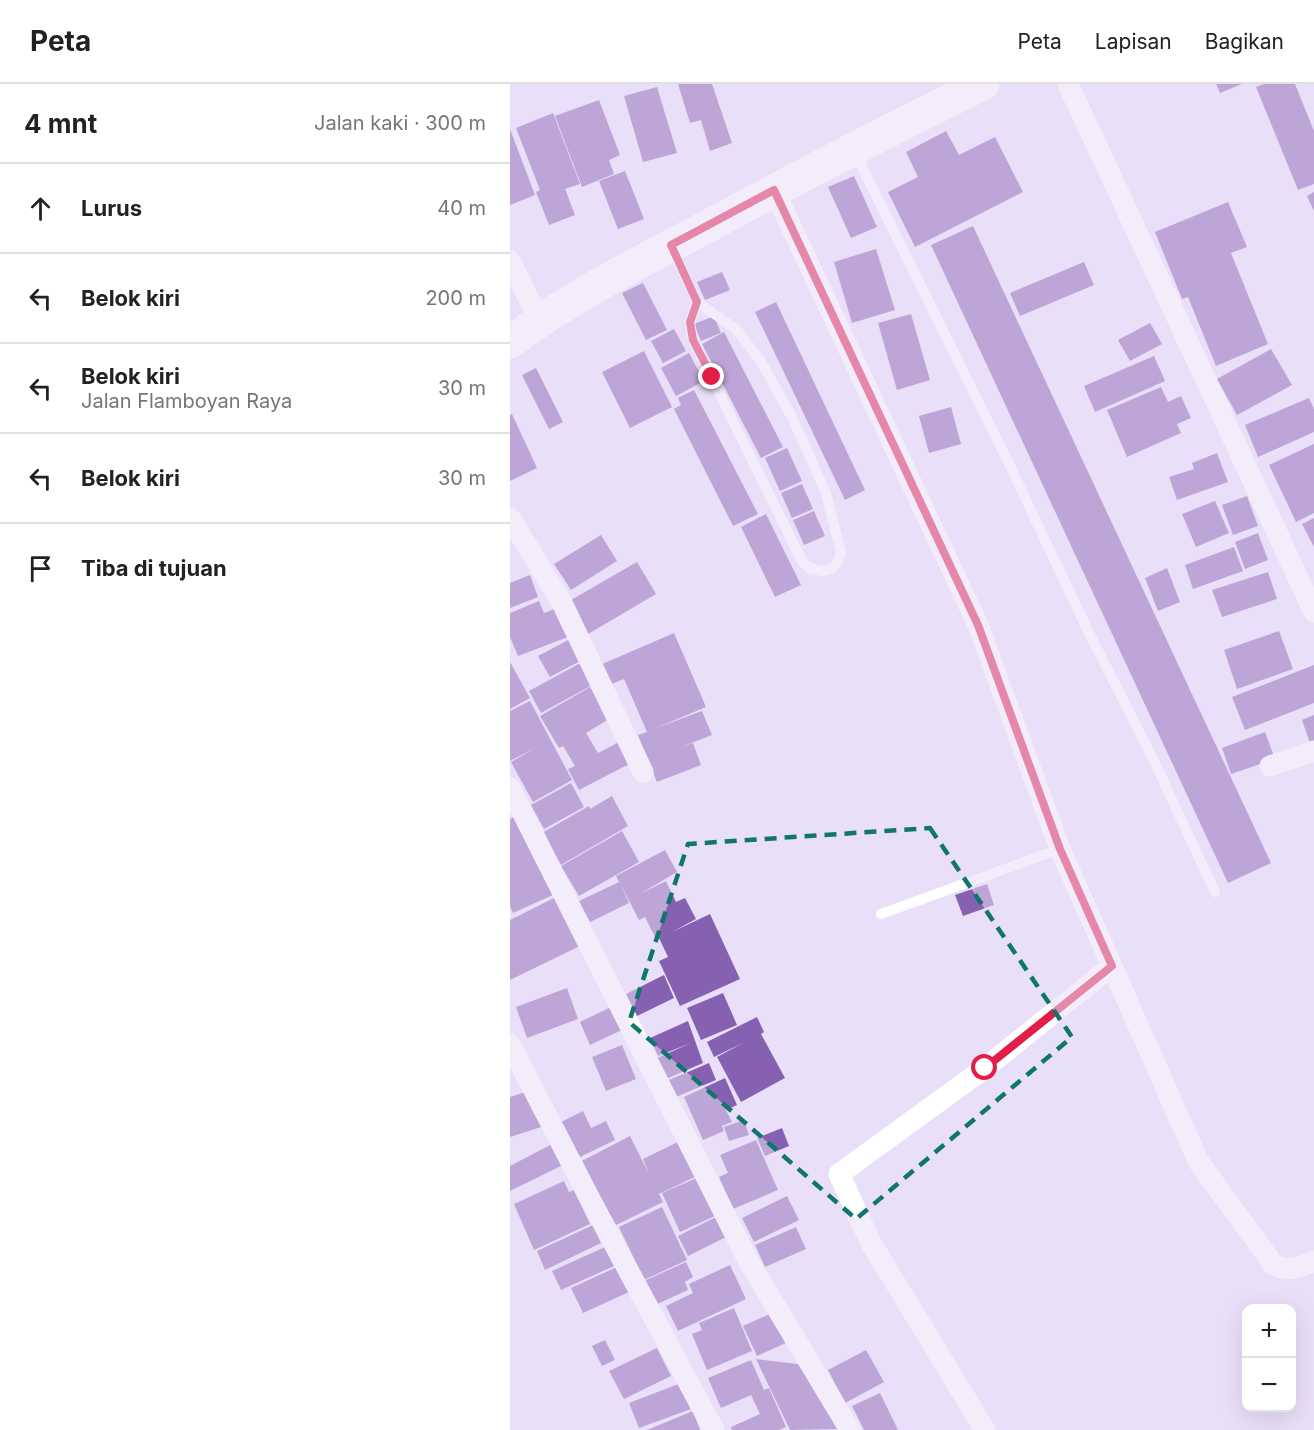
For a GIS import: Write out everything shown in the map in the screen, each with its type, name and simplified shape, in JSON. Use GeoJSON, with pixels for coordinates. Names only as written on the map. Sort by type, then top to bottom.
{"type":"FeatureCollection","features":[{"type":"Feature","properties":{"kind":"main road"},"geometry":{"type":"LineString","coordinates":[[510,342],[540,320],[610,278],[854,147],[980,85]]}},
{"type":"Feature","properties":{"kind":"street"},"geometry":{"type":"LineString","coordinates":[[1068,84],[1314,612]]}},
{"type":"Feature","properties":{"kind":"street"},"geometry":{"type":"LineString","coordinates":[[774,190],[978,625],[1060,849],[1198,1161],[1273,1264],[1282,1268],[1291,1268],[1314,1261]]}},
{"type":"Feature","properties":{"kind":"street"},"geometry":{"type":"LineString","coordinates":[[510,261],[540,320]]}},
{"type":"Feature","properties":{"kind":"street"},"geometry":{"type":"LineString","coordinates":[[510,518],[562,603],[643,772]]}},
{"type":"Feature","properties":{"kind":"street"},"geometry":{"type":"LineString","coordinates":[[1270,766],[1314,751]]}},
{"type":"Feature","properties":{"kind":"street"},"geometry":{"type":"LineString","coordinates":[[510,788],[749,1262],[850,1430]]}},
{"type":"Feature","properties":{"kind":"street"},"geometry":{"type":"LineString","coordinates":[[985,1430],[871,1243],[839,1174],[985,1068],[1112,966]]}},
{"type":"Feature","properties":{"kind":"street"},"geometry":{"type":"LineString","coordinates":[[510,1044],[714,1430]]}},
{"type":"Feature","properties":{"kind":"lane"},"geometry":{"type":"LineString","coordinates":[[854,147],[1089,633],[1154,760],[1215,892]]}},
{"type":"Feature","properties":{"kind":"lane"},"geometry":{"type":"LineString","coordinates":[[671,245],[697,302],[737,330],[760,360],[792,417],[826,493],[840,542],[841,552],[837,563],[831,569],[816,571],[802,561],[693,340],[690,322],[697,302]]}},
{"type":"Feature","properties":{"kind":"lane"},"geometry":{"type":"LineString","coordinates":[[881,914],[1060,849]]}},
{"type":"Feature","properties":{"kind":"highlighted area"},"geometry":{"type":"Polygon","coordinates":[[[930,828],[1072,1037],[856,1219],[629,1022],[688,844],[930,828]]]}},
{"type":"Feature","properties":{"kind":"building"},"geometry":{"type":"Polygon","coordinates":[[[678,84],[712,84],[732,143],[710,151],[701,120],[690,123],[678,84]]]}},
{"type":"Feature","properties":{"kind":"building"},"geometry":{"type":"Polygon","coordinates":[[[1216,84],[1242,84],[1220,93],[1216,84]]]}},
{"type":"Feature","properties":{"kind":"building"},"geometry":{"type":"Polygon","coordinates":[[[1264,84],[1295,84],[1314,131],[1314,184],[1298,190],[1256,87],[1264,84]]]}},
{"type":"Feature","properties":{"kind":"building"},"geometry":{"type":"Polygon","coordinates":[[[657,87],[677,153],[643,162],[624,96],[657,87]]]}},
{"type":"Feature","properties":{"kind":"building"},"geometry":{"type":"Polygon","coordinates":[[[599,100],[620,155],[609,160],[614,174],[582,187],[555,116],[599,100]]]}},
{"type":"Feature","properties":{"kind":"building"},"geometry":{"type":"Polygon","coordinates":[[[553,113],[580,184],[565,189],[575,215],[549,225],[536,192],[540,190],[516,128],[553,113]]]}},
{"type":"Feature","properties":{"kind":"building"},"geometry":{"type":"Polygon","coordinates":[[[510,129],[535,195],[510,205],[510,129]]]}},
{"type":"Feature","properties":{"kind":"building"},"geometry":{"type":"Polygon","coordinates":[[[946,131],[959,155],[995,137],[1023,192],[915,247],[888,192],[918,177],[906,152],[946,131]]]}},
{"type":"Feature","properties":{"kind":"building"},"geometry":{"type":"Polygon","coordinates":[[[625,171],[644,219],[618,229],[599,181],[625,171]]]}},
{"type":"Feature","properties":{"kind":"building"},"geometry":{"type":"Polygon","coordinates":[[[854,176],[877,227],[851,238],[828,187],[854,176]]]}},
{"type":"Feature","properties":{"kind":"building"},"geometry":{"type":"Polygon","coordinates":[[[1314,192],[1314,211],[1307,196],[1314,192]]]}},
{"type":"Feature","properties":{"kind":"building"},"geometry":{"type":"Polygon","coordinates":[[[1228,202],[1247,247],[1231,253],[1268,344],[1216,366],[1188,297],[1182,299],[1155,232],[1228,202]]]}},
{"type":"Feature","properties":{"kind":"building"},"geometry":{"type":"Polygon","coordinates":[[[973,226],[1271,863],[1228,883],[931,245],[973,226]]]}},
{"type":"Feature","properties":{"kind":"building"},"geometry":{"type":"Polygon","coordinates":[[[876,249],[895,310],[852,323],[834,262],[876,249]]]}},
{"type":"Feature","properties":{"kind":"building"},"geometry":{"type":"Polygon","coordinates":[[[1084,262],[1094,285],[1020,316],[1010,293],[1084,262]]]}},
{"type":"Feature","properties":{"kind":"building"},"geometry":{"type":"Polygon","coordinates":[[[722,272],[730,290],[705,300],[697,282],[722,272]]]}},
{"type":"Feature","properties":{"kind":"building"},"geometry":{"type":"Polygon","coordinates":[[[643,283],[667,330],[646,340],[622,293],[643,283]]]}},
{"type":"Feature","properties":{"kind":"building"},"geometry":{"type":"Polygon","coordinates":[[[776,302],[865,490],[845,500],[755,312],[776,302]]]}},
{"type":"Feature","properties":{"kind":"building"},"geometry":{"type":"Polygon","coordinates":[[[911,314],[930,380],[897,390],[878,323],[911,314]]]}},
{"type":"Feature","properties":{"kind":"building"},"geometry":{"type":"Polygon","coordinates":[[[714,316],[721,333],[701,341],[694,324],[714,316]]]}},
{"type":"Feature","properties":{"kind":"building"},"geometry":{"type":"Polygon","coordinates":[[[1150,323],[1162,344],[1130,361],[1118,340],[1150,323]]]}},
{"type":"Feature","properties":{"kind":"building"},"geometry":{"type":"Polygon","coordinates":[[[674,329],[686,351],[663,363],[651,341],[674,329]]]}},
{"type":"Feature","properties":{"kind":"building"},"geometry":{"type":"Polygon","coordinates":[[[724,332],[783,447],[761,458],[702,344],[724,332]]]}},
{"type":"Feature","properties":{"kind":"building"},"geometry":{"type":"Polygon","coordinates":[[[1271,349],[1292,385],[1237,415],[1217,379],[1271,349]]]}},
{"type":"Feature","properties":{"kind":"building"},"geometry":{"type":"Polygon","coordinates":[[[644,351],[672,407],[630,428],[602,372],[644,351]]]}},
{"type":"Feature","properties":{"kind":"building"},"geometry":{"type":"Polygon","coordinates":[[[689,353],[704,381],[676,396],[661,368],[689,353]]]}},
{"type":"Feature","properties":{"kind":"building"},"geometry":{"type":"Polygon","coordinates":[[[1154,356],[1165,381],[1095,412],[1084,386],[1154,356]]]}},
{"type":"Feature","properties":{"kind":"building"},"geometry":{"type":"Polygon","coordinates":[[[536,368],[563,422],[549,429],[522,375],[536,368]]]}},
{"type":"Feature","properties":{"kind":"building"},"geometry":{"type":"Polygon","coordinates":[[[1161,387],[1168,402],[1181,396],[1191,418],[1177,424],[1181,433],[1127,457],[1107,410],[1161,387]]]}},
{"type":"Feature","properties":{"kind":"building"},"geometry":{"type":"Polygon","coordinates":[[[694,390],[758,514],[733,526],[674,409],[681,405],[678,398],[694,390]]]}},
{"type":"Feature","properties":{"kind":"building"},"geometry":{"type":"Polygon","coordinates":[[[1309,398],[1314,409],[1314,432],[1258,457],[1245,425],[1309,398]]]}},
{"type":"Feature","properties":{"kind":"building"},"geometry":{"type":"Polygon","coordinates":[[[951,407],[961,444],[929,453],[919,416],[951,407]]]}},
{"type":"Feature","properties":{"kind":"building"},"geometry":{"type":"Polygon","coordinates":[[[512,414],[537,468],[510,481],[510,415],[512,414]]]}},
{"type":"Feature","properties":{"kind":"building"},"geometry":{"type":"Polygon","coordinates":[[[1314,444],[1314,513],[1296,522],[1269,465],[1314,444]]]}},
{"type":"Feature","properties":{"kind":"building"},"geometry":{"type":"Polygon","coordinates":[[[787,448],[802,481],[780,491],[765,458],[787,448]]]}},
{"type":"Feature","properties":{"kind":"building"},"geometry":{"type":"Polygon","coordinates":[[[1217,453],[1228,482],[1177,500],[1169,477],[1194,469],[1192,463],[1217,453]]]}},
{"type":"Feature","properties":{"kind":"building"},"geometry":{"type":"Polygon","coordinates":[[[802,484],[813,509],[792,518],[781,493],[802,484]]]}},
{"type":"Feature","properties":{"kind":"building"},"geometry":{"type":"Polygon","coordinates":[[[1247,496],[1258,526],[1233,535],[1222,505],[1247,496]]]}},
{"type":"Feature","properties":{"kind":"building"},"geometry":{"type":"Polygon","coordinates":[[[1215,501],[1229,533],[1196,547],[1182,514],[1215,501]]]}},
{"type":"Feature","properties":{"kind":"building"},"geometry":{"type":"Polygon","coordinates":[[[814,511],[825,536],[804,545],[793,520],[814,511]]]}},
{"type":"Feature","properties":{"kind":"building"},"geometry":{"type":"Polygon","coordinates":[[[766,514],[801,585],[775,597],[741,527],[766,514]]]}},
{"type":"Feature","properties":{"kind":"building"},"geometry":{"type":"Polygon","coordinates":[[[1314,518],[1314,547],[1302,524],[1314,518]]]}},
{"type":"Feature","properties":{"kind":"building"},"geometry":{"type":"Polygon","coordinates":[[[1258,533],[1268,560],[1245,569],[1235,542],[1258,533]]]}},
{"type":"Feature","properties":{"kind":"building"},"geometry":{"type":"Polygon","coordinates":[[[601,535],[617,561],[571,590],[554,564],[601,535]]]}},
{"type":"Feature","properties":{"kind":"building"},"geometry":{"type":"Polygon","coordinates":[[[1234,547],[1243,571],[1193,589],[1185,565],[1234,547]]]}},
{"type":"Feature","properties":{"kind":"building"},"geometry":{"type":"Polygon","coordinates":[[[637,562],[656,594],[583,637],[564,604],[637,562]]]}},
{"type":"Feature","properties":{"kind":"building"},"geometry":{"type":"Polygon","coordinates":[[[1167,568],[1180,602],[1158,611],[1145,578],[1167,568]]]}},
{"type":"Feature","properties":{"kind":"building"},"geometry":{"type":"Polygon","coordinates":[[[1268,572],[1277,599],[1222,617],[1212,590],[1268,572]]]}},
{"type":"Feature","properties":{"kind":"building"},"geometry":{"type":"Polygon","coordinates":[[[530,575],[538,597],[510,608],[510,583],[530,575]]]}},
{"type":"Feature","properties":{"kind":"building"},"geometry":{"type":"Polygon","coordinates":[[[539,601],[544,613],[557,608],[568,637],[518,656],[510,637],[510,613],[539,601]]]}},
{"type":"Feature","properties":{"kind":"building"},"geometry":{"type":"Polygon","coordinates":[[[1279,631],[1293,669],[1237,689],[1224,650],[1279,631]]]}},
{"type":"Feature","properties":{"kind":"building"},"geometry":{"type":"Polygon","coordinates":[[[674,633],[706,707],[656,728],[702,711],[712,735],[681,747],[693,743],[701,765],[657,782],[638,735],[647,732],[624,679],[609,685],[600,665],[674,633]]]}},
{"type":"Feature","properties":{"kind":"building"},"geometry":{"type":"Polygon","coordinates":[[[572,638],[584,659],[550,677],[538,656],[572,638]]]}},
{"type":"Feature","properties":{"kind":"building"},"geometry":{"type":"Polygon","coordinates":[[[584,661],[596,683],[541,713],[529,691],[584,661]]]}},
{"type":"Feature","properties":{"kind":"building"},"geometry":{"type":"Polygon","coordinates":[[[510,662],[530,698],[510,709],[510,662]]]}},
{"type":"Feature","properties":{"kind":"building"},"geometry":{"type":"Polygon","coordinates":[[[1314,665],[1314,703],[1245,730],[1232,697],[1314,665]]]}},
{"type":"Feature","properties":{"kind":"building"},"geometry":{"type":"Polygon","coordinates":[[[590,687],[609,719],[586,733],[598,753],[623,740],[635,761],[579,790],[568,769],[575,766],[563,746],[559,748],[540,716],[590,687]]]}},
{"type":"Feature","properties":{"kind":"building"},"geometry":{"type":"Polygon","coordinates":[[[530,701],[572,780],[533,802],[511,762],[535,748],[510,761],[510,711],[530,701]]]}},
{"type":"Feature","properties":{"kind":"building"},"geometry":{"type":"Polygon","coordinates":[[[1314,715],[1314,748],[1312,749],[1302,720],[1314,715]]]}},
{"type":"Feature","properties":{"kind":"building"},"geometry":{"type":"Polygon","coordinates":[[[1265,732],[1275,759],[1231,774],[1222,748],[1265,732]]]}},
{"type":"Feature","properties":{"kind":"building"},"geometry":{"type":"Polygon","coordinates":[[[571,783],[584,807],[544,829],[531,805],[571,783]]]}},
{"type":"Feature","properties":{"kind":"building"},"geometry":{"type":"Polygon","coordinates":[[[612,796],[628,826],[561,865],[542,833],[589,806],[590,809],[612,796]]]}},
{"type":"Feature","properties":{"kind":"building"},"geometry":{"type":"Polygon","coordinates":[[[520,814],[555,894],[513,913],[510,906],[510,819],[520,814]]]}},
{"type":"Feature","properties":{"kind":"building"},"geometry":{"type":"Polygon","coordinates":[[[622,831],[639,862],[579,896],[561,866],[622,831]]]}},
{"type":"Feature","properties":{"kind":"building"},"geometry":{"type":"Polygon","coordinates":[[[665,850],[677,872],[640,894],[666,881],[676,902],[685,898],[696,919],[672,932],[710,914],[740,979],[680,1006],[659,961],[668,957],[659,938],[656,939],[645,917],[639,920],[621,885],[629,903],[590,922],[579,901],[619,882],[616,876],[665,850]]]}},
{"type":"Feature","properties":{"kind":"building"},"geometry":{"type":"Polygon","coordinates":[[[987,884],[994,905],[963,916],[955,895],[987,884]]]}},
{"type":"Feature","properties":{"kind":"building"},"geometry":{"type":"Polygon","coordinates":[[[560,895],[584,944],[510,980],[510,920],[560,895]]]}},
{"type":"Feature","properties":{"kind":"building"},"geometry":{"type":"Polygon","coordinates":[[[664,975],[674,998],[637,1016],[626,994],[664,975]]]}},
{"type":"Feature","properties":{"kind":"building"},"geometry":{"type":"Polygon","coordinates":[[[567,988],[578,1019],[527,1038],[516,1007],[567,988]]]}},
{"type":"Feature","properties":{"kind":"building"},"geometry":{"type":"Polygon","coordinates":[[[723,993],[737,1025],[701,1040],[687,1008],[723,993]]]}},
{"type":"Feature","properties":{"kind":"building"},"geometry":{"type":"Polygon","coordinates":[[[613,1006],[624,1029],[590,1045],[580,1022],[613,1006]]]}},
{"type":"Feature","properties":{"kind":"building"},"geometry":{"type":"Polygon","coordinates":[[[757,1017],[764,1032],[761,1034],[785,1078],[741,1102],[717,1057],[743,1043],[714,1057],[707,1042],[757,1017]]]}},
{"type":"Feature","properties":{"kind":"building"},"geometry":{"type":"Polygon","coordinates":[[[688,1021],[703,1063],[666,1079],[657,1058],[691,1043],[658,1056],[650,1038],[688,1021]]]}},
{"type":"Feature","properties":{"kind":"building"},"geometry":{"type":"Polygon","coordinates":[[[622,1045],[636,1079],[606,1091],[592,1057],[622,1045]]]}},
{"type":"Feature","properties":{"kind":"building"},"geometry":{"type":"Polygon","coordinates":[[[709,1063],[716,1080],[676,1097],[669,1080],[709,1063]]]}},
{"type":"Feature","properties":{"kind":"building"},"geometry":{"type":"Polygon","coordinates":[[[725,1078],[737,1105],[726,1110],[732,1122],[722,1126],[724,1131],[703,1140],[684,1097],[725,1078]]]}},
{"type":"Feature","properties":{"kind":"building"},"geometry":{"type":"Polygon","coordinates":[[[529,1091],[541,1127],[510,1137],[510,1097],[529,1091]]]}},
{"type":"Feature","properties":{"kind":"building"},"geometry":{"type":"Polygon","coordinates":[[[583,1111],[591,1128],[606,1121],[615,1140],[578,1158],[561,1122],[583,1111]]]}},
{"type":"Feature","properties":{"kind":"building"},"geometry":{"type":"Polygon","coordinates":[[[744,1120],[749,1135],[729,1141],[724,1127],[744,1120]]]}},
{"type":"Feature","properties":{"kind":"building"},"geometry":{"type":"Polygon","coordinates":[[[782,1128],[789,1146],[765,1156],[757,1138],[782,1128]]]}},
{"type":"Feature","properties":{"kind":"building"},"geometry":{"type":"Polygon","coordinates":[[[630,1136],[649,1174],[643,1159],[680,1141],[697,1176],[659,1194],[663,1202],[614,1226],[582,1161],[630,1136]]]}},
{"type":"Feature","properties":{"kind":"building"},"geometry":{"type":"Polygon","coordinates":[[[756,1140],[778,1190],[733,1209],[719,1177],[728,1173],[720,1155],[756,1140]]]}},
{"type":"Feature","properties":{"kind":"building"},"geometry":{"type":"Polygon","coordinates":[[[556,1142],[567,1163],[510,1191],[510,1166],[556,1142]]]}},
{"type":"Feature","properties":{"kind":"building"},"geometry":{"type":"Polygon","coordinates":[[[699,1177],[717,1215],[680,1232],[662,1193],[699,1177]]]}},
{"type":"Feature","properties":{"kind":"building"},"geometry":{"type":"Polygon","coordinates":[[[564,1181],[569,1192],[574,1190],[590,1224],[534,1250],[514,1204],[564,1181]]]}},
{"type":"Feature","properties":{"kind":"building"},"geometry":{"type":"Polygon","coordinates":[[[787,1196],[799,1220],[754,1242],[742,1218],[787,1196]]]}},
{"type":"Feature","properties":{"kind":"building"},"geometry":{"type":"Polygon","coordinates":[[[662,1207],[687,1260],[644,1280],[619,1227],[662,1207]]]}},
{"type":"Feature","properties":{"kind":"building"},"geometry":{"type":"Polygon","coordinates":[[[722,1214],[732,1234],[688,1256],[678,1236],[722,1214]]]}},
{"type":"Feature","properties":{"kind":"building"},"geometry":{"type":"Polygon","coordinates":[[[593,1225],[601,1243],[545,1270],[537,1251],[593,1225]]]}},
{"type":"Feature","properties":{"kind":"building"},"geometry":{"type":"Polygon","coordinates":[[[796,1227],[806,1249],[765,1267],[755,1245],[796,1227]]]}},
{"type":"Feature","properties":{"kind":"building"},"geometry":{"type":"Polygon","coordinates":[[[605,1247],[614,1266],[561,1290],[552,1271],[605,1247]]]}},
{"type":"Feature","properties":{"kind":"building"},"geometry":{"type":"Polygon","coordinates":[[[686,1262],[693,1277],[685,1282],[688,1290],[655,1305],[644,1281],[686,1262]]]}},
{"type":"Feature","properties":{"kind":"building"},"geometry":{"type":"Polygon","coordinates":[[[730,1265],[746,1299],[678,1331],[666,1306],[693,1293],[689,1284],[730,1265]]]}},
{"type":"Feature","properties":{"kind":"building"},"geometry":{"type":"Polygon","coordinates":[[[617,1267],[629,1292],[583,1313],[571,1288],[617,1267]]]}},
{"type":"Feature","properties":{"kind":"building"},"geometry":{"type":"Polygon","coordinates":[[[734,1308],[752,1351],[707,1370],[692,1334],[702,1330],[699,1323],[734,1308]]]}},
{"type":"Feature","properties":{"kind":"building"},"geometry":{"type":"Polygon","coordinates":[[[774,1312],[788,1342],[757,1356],[743,1326],[774,1312]]]}},
{"type":"Feature","properties":{"kind":"building"},"geometry":{"type":"Polygon","coordinates":[[[605,1340],[615,1360],[602,1366],[592,1346],[605,1340]]]}},
{"type":"Feature","properties":{"kind":"building"},"geometry":{"type":"Polygon","coordinates":[[[657,1348],[671,1376],[624,1399],[609,1371],[657,1348]]]}},
{"type":"Feature","properties":{"kind":"building"},"geometry":{"type":"Polygon","coordinates":[[[866,1350],[884,1382],[845,1403],[828,1370],[866,1350]]]}},
{"type":"Feature","properties":{"kind":"building"},"geometry":{"type":"Polygon","coordinates":[[[756,1359],[805,1365],[838,1429],[790,1430],[756,1359]]]}},
{"type":"Feature","properties":{"kind":"building"},"geometry":{"type":"Polygon","coordinates":[[[751,1360],[764,1390],[769,1388],[786,1427],[779,1430],[732,1430],[731,1427],[760,1414],[751,1395],[721,1408],[708,1378],[751,1360]]]}},
{"type":"Feature","properties":{"kind":"building"},"geometry":{"type":"Polygon","coordinates":[[[681,1383],[691,1409],[639,1428],[629,1403],[681,1383]]]}},
{"type":"Feature","properties":{"kind":"building"},"geometry":{"type":"Polygon","coordinates":[[[880,1393],[898,1430],[864,1430],[852,1406],[880,1393]]]}},
{"type":"Feature","properties":{"kind":"building"},"geometry":{"type":"Polygon","coordinates":[[[693,1411],[700,1430],[647,1430],[693,1411]]]}},
{"type":"Feature","properties":{"kind":"route"},"geometry":{"type":"LineString","coordinates":[[712,377],[693,340],[690,322],[697,302],[671,245],[774,190],[978,625],[1060,849],[1112,966],[985,1068]]}}]}
